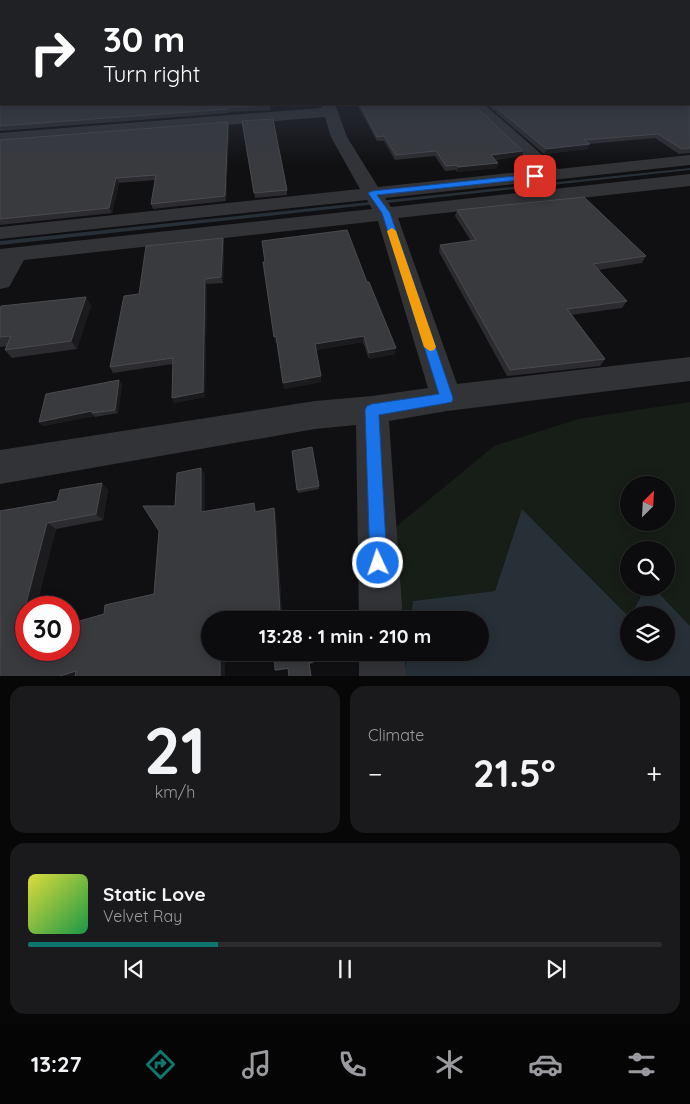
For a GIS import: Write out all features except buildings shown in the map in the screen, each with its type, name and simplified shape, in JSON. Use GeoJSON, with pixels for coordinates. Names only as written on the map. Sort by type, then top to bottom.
{"type":"FeatureCollection","features":[{"type":"Feature","properties":{"kind":"street"},"geometry":{"type":"LineString","coordinates":[[477,105],[553,174]]}},
{"type":"Feature","properties":{"kind":"street"},"geometry":{"type":"LineString","coordinates":[[0,138],[329,108],[339,137],[379,203],[447,398]]}},
{"type":"Feature","properties":{"kind":"street"},"geometry":{"type":"LineString","coordinates":[[0,281],[8,256],[379,203],[553,174],[690,160]]}},
{"type":"Feature","properties":{"kind":"street"},"geometry":{"type":"LineString","coordinates":[[0,233],[690,180]]}},
{"type":"Feature","properties":{"kind":"street"},"geometry":{"type":"LineString","coordinates":[[0,467],[315,415],[372,410],[447,398],[690,368]]}},
{"type":"Feature","properties":{"kind":"street"},"geometry":{"type":"LineString","coordinates":[[372,410],[381,611]]}},
{"type":"Feature","properties":{"kind":"street"},"geometry":{"type":"LineString","coordinates":[[382,661],[382,676]]}},
{"type":"Feature","properties":{"kind":"shaded area"},"geometry":{"type":"Polygon","coordinates":[[[690,402],[690,626],[675,610],[675,606],[671,606],[662,596],[675,596],[675,541],[620,541],[620,596],[641,596],[635,606],[620,606],[620,608],[522,509],[495,591],[414,601],[412,611],[371,611],[381,570],[397,526],[494,446],[578,419],[690,402]]]}},
{"type":"Feature","properties":{"kind":"shaded area"},"geometry":{"type":"Polygon","coordinates":[[[522,509],[620,608],[620,661],[675,661],[675,610],[690,626],[690,676],[404,676],[406,661],[489,661],[489,611],[412,611],[413,601],[495,591],[522,509]]]}},
{"type":"Feature","properties":{"kind":"shaded area"},"geometry":{"type":"Polygon","coordinates":[[[641,596],[662,596],[671,606],[636,606],[641,596]]]}},
{"type":"Feature","properties":{"kind":"waterway"},"geometry":{"type":"LineString","coordinates":[[0,243],[690,169]]}},
{"type":"Feature","properties":{"kind":"slow traffic"},"geometry":{"type":"LineString","coordinates":[[392,231],[430,347]]}},
{"type":"Feature","properties":{"kind":"route"},"geometry":{"type":"LineString","coordinates":[[378,563],[372,410],[447,398],[386,213],[372,193],[535,176]]}}]}
